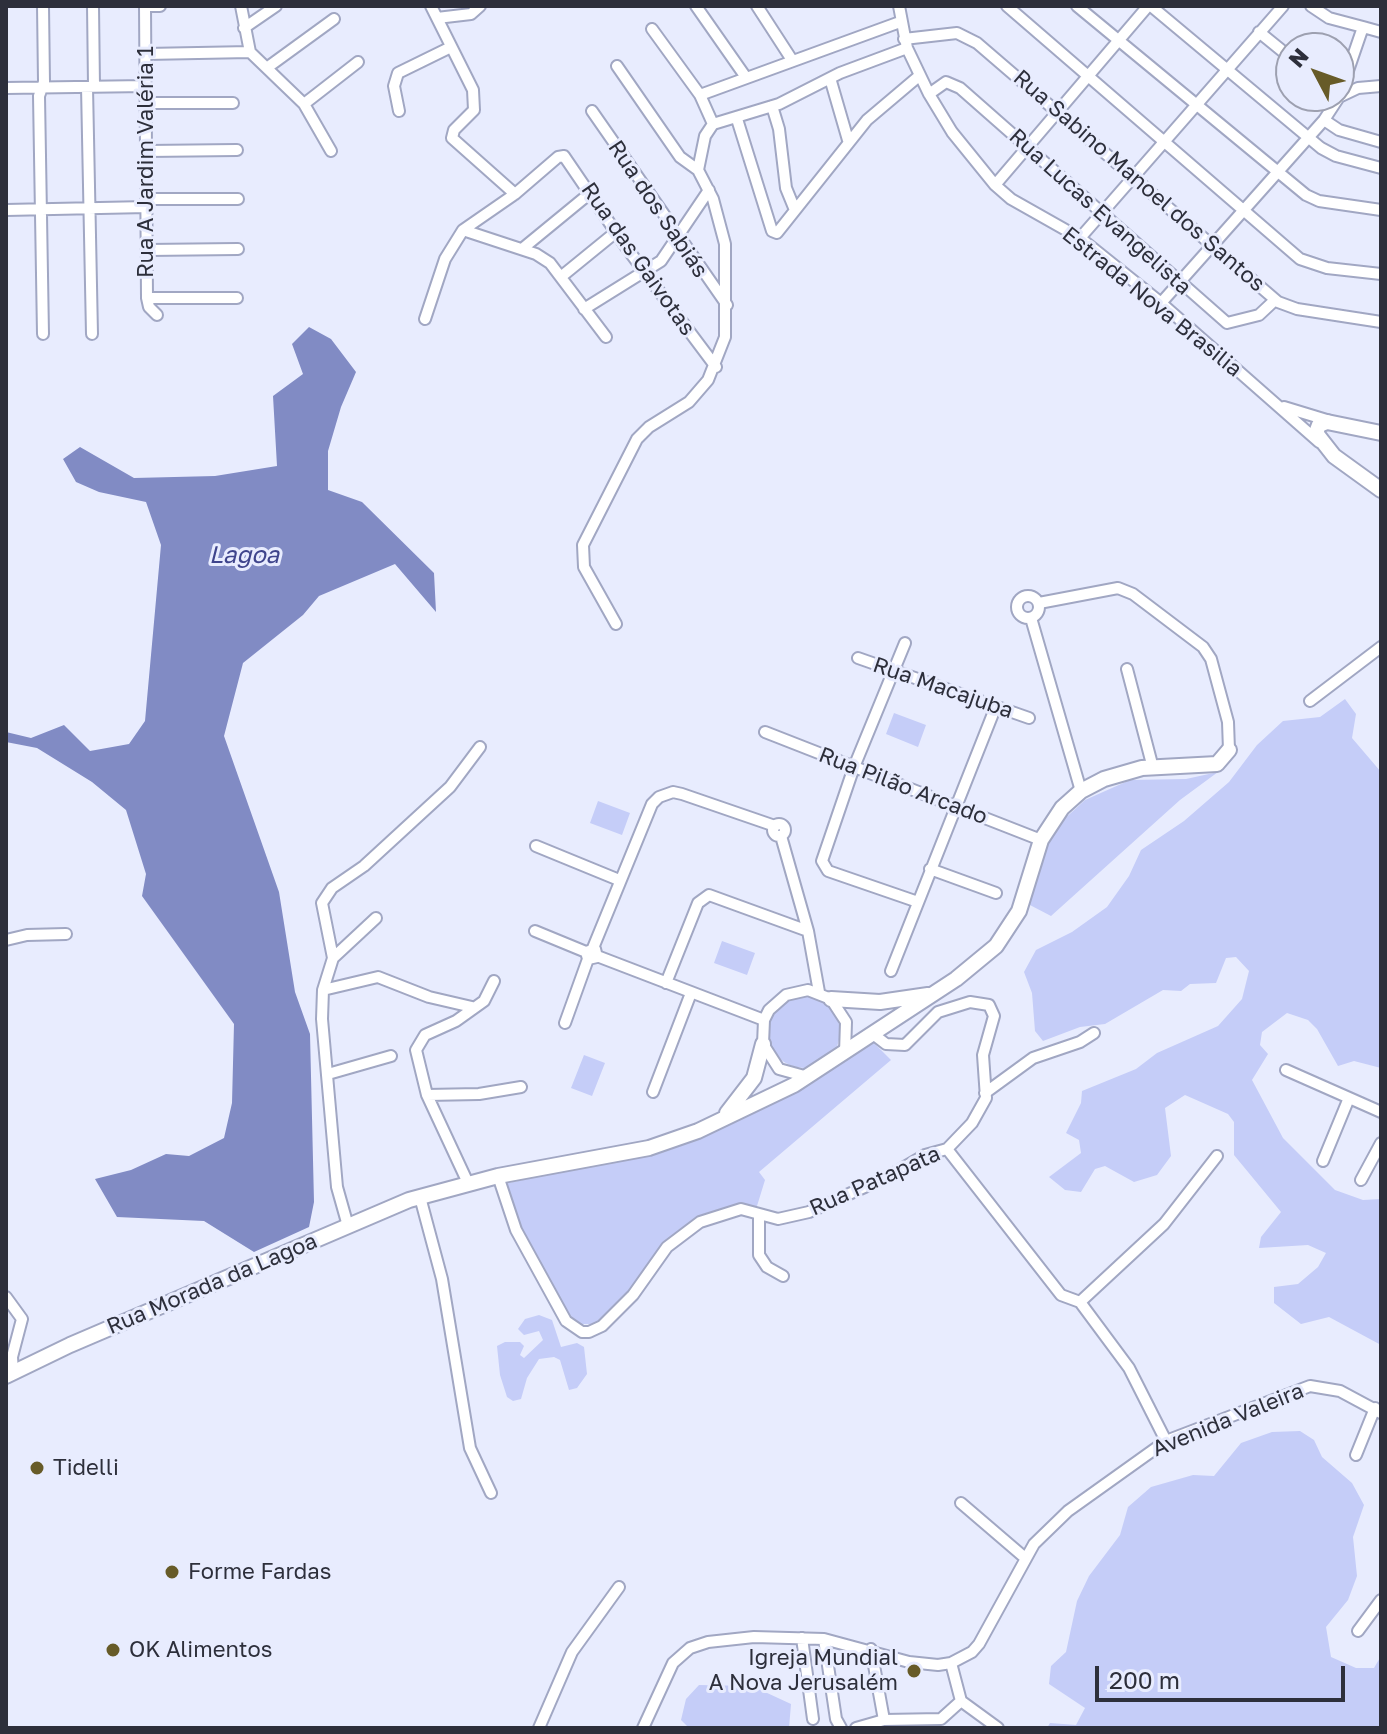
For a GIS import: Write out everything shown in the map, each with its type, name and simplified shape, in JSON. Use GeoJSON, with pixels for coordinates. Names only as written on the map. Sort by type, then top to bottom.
{"type":"FeatureCollection","features":[{"type":"Feature","properties":{"kind":"street"},"geometry":{"type":"LineString","coordinates":[[43,6],[43,88],[39,96],[43,334]]}},
{"type":"Feature","properties":{"kind":"street"},"geometry":{"type":"LineString","coordinates":[[92,334],[90,86],[93,6]]}},
{"type":"Feature","properties":{"kind":"street"},"geometry":{"type":"LineString","coordinates":[[145,6],[160,6]]}},
{"type":"Feature","properties":{"kind":"street","name":"Rua A Jardim Valéria 1"},"geometry":{"type":"LineString","coordinates":[[145,6],[147,298],[149,307],[157,315]]}},
{"type":"Feature","properties":{"kind":"street"},"geometry":{"type":"LineString","coordinates":[[241,6],[250,52],[304,104],[331,151]]}},
{"type":"Feature","properties":{"kind":"street"},"geometry":{"type":"LineString","coordinates":[[244,28],[276,6]]}},
{"type":"Feature","properties":{"kind":"street"},"geometry":{"type":"LineString","coordinates":[[425,319],[445,259],[463,230],[515,194],[452,138],[459,125],[474,110],[475,98],[470,77],[431,6]]}},
{"type":"Feature","properties":{"kind":"street"},"geometry":{"type":"LineString","coordinates":[[437,18],[471,14],[480,6]]}},
{"type":"Feature","properties":{"kind":"street"},"geometry":{"type":"LineString","coordinates":[[696,6],[745,76]]}},
{"type":"Feature","properties":{"kind":"street"},"geometry":{"type":"LineString","coordinates":[[757,6],[792,60]]}},
{"type":"Feature","properties":{"kind":"street","name":"Estrada Nova Brasilia"},"geometry":{"type":"LineString","coordinates":[[899,6],[906,44],[919,76],[952,132],[995,185],[1011,199],[1080,238],[1161,303],[1347,468],[1381,490]]}},
{"type":"Feature","properties":{"kind":"street"},"geometry":{"type":"LineString","coordinates":[[1007,6],[1300,259],[1327,268],[1381,274]]}},
{"type":"Feature","properties":{"kind":"street"},"geometry":{"type":"LineString","coordinates":[[1077,6],[1312,199],[1381,210]]}},
{"type":"Feature","properties":{"kind":"street"},"geometry":{"type":"LineString","coordinates":[[995,185],[1150,6],[1336,156],[1381,168]]}},
{"type":"Feature","properties":{"kind":"street"},"geometry":{"type":"LineString","coordinates":[[1080,238],[1283,6]]}},
{"type":"Feature","properties":{"kind":"street"},"geometry":{"type":"LineString","coordinates":[[1311,6],[1329,18],[1381,32]]}},
{"type":"Feature","properties":{"kind":"street"},"geometry":{"type":"LineString","coordinates":[[268,67],[334,19]]}},
{"type":"Feature","properties":{"kind":"street"},"geometry":{"type":"LineString","coordinates":[[700,95],[745,76],[900,22]]}},
{"type":"Feature","properties":{"kind":"street"},"geometry":{"type":"LineString","coordinates":[[1355,49],[1363,27]]}},
{"type":"Feature","properties":{"kind":"street"},"geometry":{"type":"LineString","coordinates":[[652,29],[700,95],[713,124],[701,144],[698,170]]}},
{"type":"Feature","properties":{"kind":"street"},"geometry":{"type":"LineString","coordinates":[[1259,32],[1275,45]]}},
{"type":"Feature","properties":{"kind":"street","name":"Rua Sabino Manoel dos Santos"},"geometry":{"type":"LineString","coordinates":[[713,124],[772,106],[906,44],[966,35],[1059,111],[1275,300],[1297,309],[1381,322]]}},
{"type":"Feature","properties":{"kind":"street"},"geometry":{"type":"LineString","coordinates":[[399,111],[394,86],[398,73],[451,47]]}},
{"type":"Feature","properties":{"kind":"street"},"geometry":{"type":"LineString","coordinates":[[146,54],[250,52]]}},
{"type":"Feature","properties":{"kind":"street"},"geometry":{"type":"LineString","coordinates":[[304,104],[358,62]]}},
{"type":"Feature","properties":{"kind":"street"},"geometry":{"type":"LineString","coordinates":[[616,624],[584,567],[583,545],[637,439],[649,427],[689,402],[716,367],[725,337],[727,305],[725,244],[709,190],[698,170],[674,150],[617,66]]}},
{"type":"Feature","properties":{"kind":"street"},"geometry":{"type":"LineString","coordinates":[[737,119],[774,233],[779,231],[848,140],[886,100],[919,76]]}},
{"type":"Feature","properties":{"kind":"street"},"geometry":{"type":"LineString","coordinates":[[830,78],[848,140]]}},
{"type":"Feature","properties":{"kind":"street","name":"Rua Lucas Evangelista"},"geometry":{"type":"LineString","coordinates":[[929,94],[942,84],[954,84],[1227,323],[1259,315],[1275,300]]}},
{"type":"Feature","properties":{"kind":"street"},"geometry":{"type":"LineString","coordinates":[[6,88],[146,86]]}},
{"type":"Feature","properties":{"kind":"street"},"geometry":{"type":"LineString","coordinates":[[1355,89],[1381,86]]}},
{"type":"Feature","properties":{"kind":"street"},"geometry":{"type":"LineString","coordinates":[[146,103],[233,103]]}},
{"type":"Feature","properties":{"kind":"street"},"geometry":{"type":"LineString","coordinates":[[772,106],[779,129],[784,180],[795,210]]}},
{"type":"Feature","properties":{"kind":"street","name":"Rua dos Sabiás"},"geometry":{"type":"LineString","coordinates":[[592,111],[727,305]]}},
{"type":"Feature","properties":{"kind":"street"},"geometry":{"type":"LineString","coordinates":[[1161,303],[1329,112]]}},
{"type":"Feature","properties":{"kind":"street"},"geometry":{"type":"LineString","coordinates":[[1324,120],[1339,130],[1381,142]]}},
{"type":"Feature","properties":{"kind":"street"},"geometry":{"type":"LineString","coordinates":[[147,151],[237,150]]}},
{"type":"Feature","properties":{"kind":"street","name":"Rua das Gaivotas"},"geometry":{"type":"LineString","coordinates":[[515,194],[558,157],[570,160],[589,194],[716,367]]}},
{"type":"Feature","properties":{"kind":"street"},"geometry":{"type":"LineString","coordinates":[[584,309],[661,261],[709,190]]}},
{"type":"Feature","properties":{"kind":"street"},"geometry":{"type":"LineString","coordinates":[[522,249],[589,194]]}},
{"type":"Feature","properties":{"kind":"street"},"geometry":{"type":"LineString","coordinates":[[6,210],[238,199]]}},
{"type":"Feature","properties":{"kind":"street"},"geometry":{"type":"LineString","coordinates":[[463,230],[544,259],[562,276],[606,337]]}},
{"type":"Feature","properties":{"kind":"street"},"geometry":{"type":"LineString","coordinates":[[562,276],[616,232]]}},
{"type":"Feature","properties":{"kind":"street"},"geometry":{"type":"LineString","coordinates":[[147,250],[238,249]]}},
{"type":"Feature","properties":{"kind":"street"},"geometry":{"type":"LineString","coordinates":[[147,298],[237,298]]}},
{"type":"Feature","properties":{"kind":"street","name":"Estrada Nova Brasilia"},"geometry":{"type":"LineString","coordinates":[[1278,406],[1381,433]]}},
{"type":"Feature","properties":{"kind":"street"},"geometry":{"type":"LineString","coordinates":[[1322,444],[1316,433],[1319,425],[1334,423]]}},
{"type":"Feature","properties":{"kind":"street","name":"Rua Morada da Lagoa"},"geometry":{"type":"LineString","coordinates":[[9,1374],[420,1197],[498,1176],[623,1155],[673,1141],[718,1122],[809,1077],[982,959],[1009,930],[1019,911],[1041,840],[1052,820],[1081,791],[1122,773],[1217,764],[1229,750],[1228,722],[1211,659],[1203,647],[1133,594],[1118,588],[1039,603]]}},
{"type":"Feature","properties":{"kind":"street"},"geometry":{"type":"LineString","coordinates":[[1032,596],[1039,603],[1038,612],[1031,618],[1019,613],[1019,600],[1032,596]]}},
{"type":"Feature","properties":{"kind":"street"},"geometry":{"type":"LineString","coordinates":[[1031,618],[1081,791]]}},
{"type":"Feature","properties":{"kind":"street"},"geometry":{"type":"LineString","coordinates":[[905,643],[854,767],[822,857],[828,871],[918,902]]}},
{"type":"Feature","properties":{"kind":"street"},"geometry":{"type":"LineString","coordinates":[[1310,701],[1381,647]]}},
{"type":"Feature","properties":{"kind":"street","name":"Rua Macajuba"},"geometry":{"type":"LineString","coordinates":[[858,658],[1029,718]]}},
{"type":"Feature","properties":{"kind":"street"},"geometry":{"type":"LineString","coordinates":[[1127,669],[1153,768]]}},
{"type":"Feature","properties":{"kind":"street"},"geometry":{"type":"LineString","coordinates":[[891,971],[996,706]]}},
{"type":"Feature","properties":{"kind":"street","name":"Rua Pilão Arcado"},"geometry":{"type":"LineString","coordinates":[[765,732],[1041,840]]}},
{"type":"Feature","properties":{"kind":"street"},"geometry":{"type":"LineString","coordinates":[[333,958],[323,913],[326,895],[376,856],[450,787],[480,747]]}},
{"type":"Feature","properties":{"kind":"street"},"geometry":{"type":"LineString","coordinates":[[565,1023],[619,880],[652,804],[665,793],[682,794],[778,831],[825,996],[846,1022],[845,1053]]}},
{"type":"Feature","properties":{"kind":"street"},"geometry":{"type":"LineString","coordinates":[[536,846],[619,880]]}},
{"type":"Feature","properties":{"kind":"street"},"geometry":{"type":"LineString","coordinates":[[930,869],[996,893]]}},
{"type":"Feature","properties":{"kind":"street"},"geometry":{"type":"LineString","coordinates":[[666,983],[698,903],[709,895],[808,931]]}},
{"type":"Feature","properties":{"kind":"street"},"geometry":{"type":"LineString","coordinates":[[348,1226],[337,1187],[322,1019],[323,990],[333,958],[376,918]]}},
{"type":"Feature","properties":{"kind":"street"},"geometry":{"type":"LineString","coordinates":[[535,931],[764,1020]]}},
{"type":"Feature","properties":{"kind":"street"},"geometry":{"type":"LineString","coordinates":[[6,940],[27,935],[66,934]]}},
{"type":"Feature","properties":{"kind":"street"},"geometry":{"type":"LineString","coordinates":[[323,990],[378,977],[429,997],[472,1007]]}},
{"type":"Feature","properties":{"kind":"street"},"geometry":{"type":"LineString","coordinates":[[468,1183],[427,1095],[416,1050],[425,1035],[456,1021],[484,1001],[494,981]]}},
{"type":"Feature","properties":{"kind":"street"},"geometry":{"type":"LineString","coordinates":[[718,1122],[748,1089],[763,1044],[764,1020],[769,1010],[786,995],[796,991],[880,1002],[932,995]]}},
{"type":"Feature","properties":{"kind":"street"},"geometry":{"type":"LineString","coordinates":[[653,1092],[691,993]]}},
{"type":"Feature","properties":{"kind":"street","name":"Rua Patapata"},"geometry":{"type":"LineString","coordinates":[[498,1176],[516,1230],[566,1321],[582,1332],[602,1326],[650,1276],[667,1247],[690,1229],[725,1212],[741,1209],[778,1219],[809,1212],[889,1176],[925,1155],[947,1149],[972,1123],[985,1093],[983,1055],[994,1016],[989,1005],[970,1002],[938,1012],[905,1045],[886,1044],[873,1034]]}},
{"type":"Feature","properties":{"kind":"street","name":"Rua Patapata"},"geometry":{"type":"LineString","coordinates":[[985,1093],[1033,1058],[1080,1042],[1094,1033]]}},
{"type":"Feature","properties":{"kind":"street"},"geometry":{"type":"LineString","coordinates":[[763,1044],[779,1069],[809,1077]]}},
{"type":"Feature","properties":{"kind":"street"},"geometry":{"type":"LineString","coordinates":[[328,1074],[391,1056]]}},
{"type":"Feature","properties":{"kind":"street"},"geometry":{"type":"LineString","coordinates":[[1286,1070],[1381,1112]]}},
{"type":"Feature","properties":{"kind":"street"},"geometry":{"type":"LineString","coordinates":[[427,1095],[479,1094],[521,1087]]}},
{"type":"Feature","properties":{"kind":"street"},"geometry":{"type":"LineString","coordinates":[[1323,1161],[1349,1098]]}},
{"type":"Feature","properties":{"kind":"street"},"geometry":{"type":"LineString","coordinates":[[1361,1180],[1381,1143]]}},
{"type":"Feature","properties":{"kind":"street"},"geometry":{"type":"LineString","coordinates":[[947,1149],[1061,1295],[1080,1302],[1129,1368],[1166,1441]]}},
{"type":"Feature","properties":{"kind":"street"},"geometry":{"type":"LineString","coordinates":[[1080,1302],[1164,1224],[1217,1156]]}},
{"type":"Feature","properties":{"kind":"street"},"geometry":{"type":"LineString","coordinates":[[420,1197],[442,1279],[470,1448],[491,1493]]}},
{"type":"Feature","properties":{"kind":"street"},"geometry":{"type":"LineString","coordinates":[[759,1215],[759,1255],[767,1267],[783,1276]]}},
{"type":"Feature","properties":{"kind":"street"},"geometry":{"type":"LineString","coordinates":[[6,1297],[22,1319],[9,1374]]}},
{"type":"Feature","properties":{"kind":"street","name":"Avenida Valeira"},"geometry":{"type":"LineString","coordinates":[[951,1663],[972,1652],[979,1644],[1024,1557],[1068,1511],[1166,1441],[1310,1386],[1340,1391],[1378,1411]]}},
{"type":"Feature","properties":{"kind":"street"},"geometry":{"type":"LineString","coordinates":[[1356,1455],[1378,1411]]}},
{"type":"Feature","properties":{"kind":"street"},"geometry":{"type":"LineString","coordinates":[[961,1503],[1024,1557]]}},
{"type":"Feature","properties":{"kind":"street"},"geometry":{"type":"LineString","coordinates":[[539,1728],[572,1652],[619,1587]]}},
{"type":"Feature","properties":{"kind":"street"},"geometry":{"type":"LineString","coordinates":[[1358,1631],[1381,1600]]}},
{"type":"Feature","properties":{"kind":"street"},"geometry":{"type":"LineString","coordinates":[[802,1638],[813,1719]]}},
{"type":"Feature","properties":{"kind":"street"},"geometry":{"type":"LineString","coordinates":[[643,1728],[664,1676],[690,1648],[722,1640],[802,1638],[824,1639],[871,1649],[926,1665],[951,1663],[961,1701],[998,1728]]}},
{"type":"Feature","properties":{"kind":"street"},"geometry":{"type":"LineString","coordinates":[[824,1639],[836,1719],[841,1728]]}},
{"type":"Feature","properties":{"kind":"street"},"geometry":{"type":"LineString","coordinates":[[871,1649],[884,1720]]}},
{"type":"Feature","properties":{"kind":"street"},"geometry":{"type":"LineString","coordinates":[[856,1728],[884,1720],[941,1719],[961,1701]]}},
{"type":"Feature","properties":{"kind":"shaded area"},"geometry":{"type":"Polygon","coordinates":[[[1345,699],[1356,714],[1352,738],[1381,772],[1381,1068],[1354,1061],[1338,1066],[1317,1029],[1308,1020],[1287,1013],[1262,1032],[1260,1045],[1268,1054],[1252,1080],[1283,1138],[1335,1190],[1363,1200],[1381,1199],[1381,1345],[1329,1317],[1301,1324],[1274,1303],[1274,1287],[1298,1284],[1318,1267],[1326,1253],[1308,1245],[1259,1248],[1261,1237],[1281,1212],[1234,1155],[1234,1122],[1228,1114],[1185,1095],[1165,1108],[1171,1156],[1157,1175],[1134,1182],[1105,1166],[1095,1169],[1081,1192],[1065,1190],[1049,1177],[1081,1153],[1079,1140],[1066,1133],[1081,1103],[1082,1091],[1136,1069],[1157,1053],[1218,1026],[1242,999],[1249,971],[1236,957],[1226,958],[1216,983],[1190,984],[1181,991],[1163,990],[1105,1024],[1080,1027],[1043,1041],[1035,1031],[1032,993],[1024,972],[1036,950],[1072,932],[1107,907],[1129,876],[1141,850],[1184,821],[1229,782],[1257,745],[1283,721],[1320,717],[1345,699]]]}},
{"type":"Feature","properties":{"kind":"shaded area"},"geometry":{"type":"Polygon","coordinates":[[[894,713],[926,725],[918,747],[886,734],[894,713]]]}},
{"type":"Feature","properties":{"kind":"shaded area"},"geometry":{"type":"Polygon","coordinates":[[[1218,772],[1180,800],[1051,916],[1028,904],[1042,851],[1060,823],[1085,800],[1130,780],[1186,779],[1218,772]]]}},
{"type":"Feature","properties":{"kind":"shaded area"},"geometry":{"type":"Polygon","coordinates":[[[598,801],[630,813],[622,835],[590,823],[598,801]]]}},
{"type":"Feature","properties":{"kind":"shaded area"},"geometry":{"type":"Polygon","coordinates":[[[722,941],[755,953],[747,975],[714,963],[722,941]]]}},
{"type":"Feature","properties":{"kind":"shaded area"},"geometry":{"type":"Polygon","coordinates":[[[797,996],[811,996],[830,1006],[840,1025],[840,1039],[830,1058],[811,1068],[797,1068],[778,1058],[768,1039],[768,1025],[778,1006],[797,996]]]}},
{"type":"Feature","properties":{"kind":"shaded area"},"geometry":{"type":"Polygon","coordinates":[[[874,1043],[891,1060],[759,1172],[765,1180],[757,1206],[727,1207],[696,1221],[648,1275],[596,1324],[573,1324],[519,1227],[505,1194],[508,1183],[668,1150],[824,1073],[874,1043]]]}},
{"type":"Feature","properties":{"kind":"shaded area"},"geometry":{"type":"Polygon","coordinates":[[[584,1055],[605,1063],[592,1096],[571,1088],[584,1055]]]}},
{"type":"Feature","properties":{"kind":"shaded area"},"geometry":{"type":"Polygon","coordinates":[[[539,1315],[552,1320],[561,1347],[577,1343],[584,1347],[587,1374],[577,1388],[569,1390],[560,1360],[554,1357],[539,1359],[527,1378],[521,1399],[513,1401],[507,1397],[500,1375],[497,1346],[505,1342],[520,1342],[524,1346],[520,1355],[524,1358],[543,1340],[539,1331],[524,1335],[518,1329],[525,1319],[539,1315]]]}},
{"type":"Feature","properties":{"kind":"shaded area"},"geometry":{"type":"Polygon","coordinates":[[[1300,1431],[1314,1440],[1322,1457],[1352,1483],[1364,1505],[1353,1537],[1357,1576],[1348,1600],[1326,1627],[1331,1657],[1356,1668],[1374,1668],[1381,1656],[1381,1728],[1047,1728],[1050,1723],[1076,1725],[1085,1708],[1049,1684],[1051,1666],[1066,1652],[1077,1601],[1089,1576],[1120,1535],[1128,1507],[1151,1487],[1193,1475],[1214,1476],[1241,1443],[1272,1432],[1300,1431]]]}},
{"type":"Feature","properties":{"kind":"shaded area"},"geometry":{"type":"Polygon","coordinates":[[[699,1685],[752,1686],[791,1704],[789,1728],[689,1728],[681,1720],[686,1699],[699,1685]]]}},
{"type":"Feature","properties":{"kind":"water","name":"Lagoa"},"geometry":{"type":"Polygon","coordinates":[[[309,327],[331,339],[356,372],[341,407],[328,451],[328,490],[362,502],[434,573],[436,612],[395,564],[319,596],[303,615],[243,663],[224,736],[279,892],[295,992],[310,1034],[314,1202],[309,1227],[254,1252],[204,1221],[117,1217],[95,1179],[131,1170],[166,1154],[189,1156],[224,1138],[232,1103],[234,1024],[142,896],[146,874],[126,810],[92,782],[37,748],[6,742],[6,732],[31,738],[64,725],[90,751],[129,744],[145,721],[161,545],[146,502],[99,492],[76,482],[63,459],[80,447],[134,478],[215,476],[277,466],[273,396],[303,374],[292,344],[309,327]]]}},
{"type":"Feature","properties":{"kind":"place","name":"Tidelli"},"geometry":{"type":"Point","coordinates":[37,1468]}},
{"type":"Feature","properties":{"kind":"place","name":"Forme Fardas"},"geometry":{"type":"Point","coordinates":[172,1572]}},
{"type":"Feature","properties":{"kind":"place","name":"OK Alimentos"},"geometry":{"type":"Point","coordinates":[113,1650]}},
{"type":"Feature","properties":{"kind":"place","name":"Igreja Mundial A Nova Jerusalém"},"geometry":{"type":"Point","coordinates":[914,1671]}}]}
